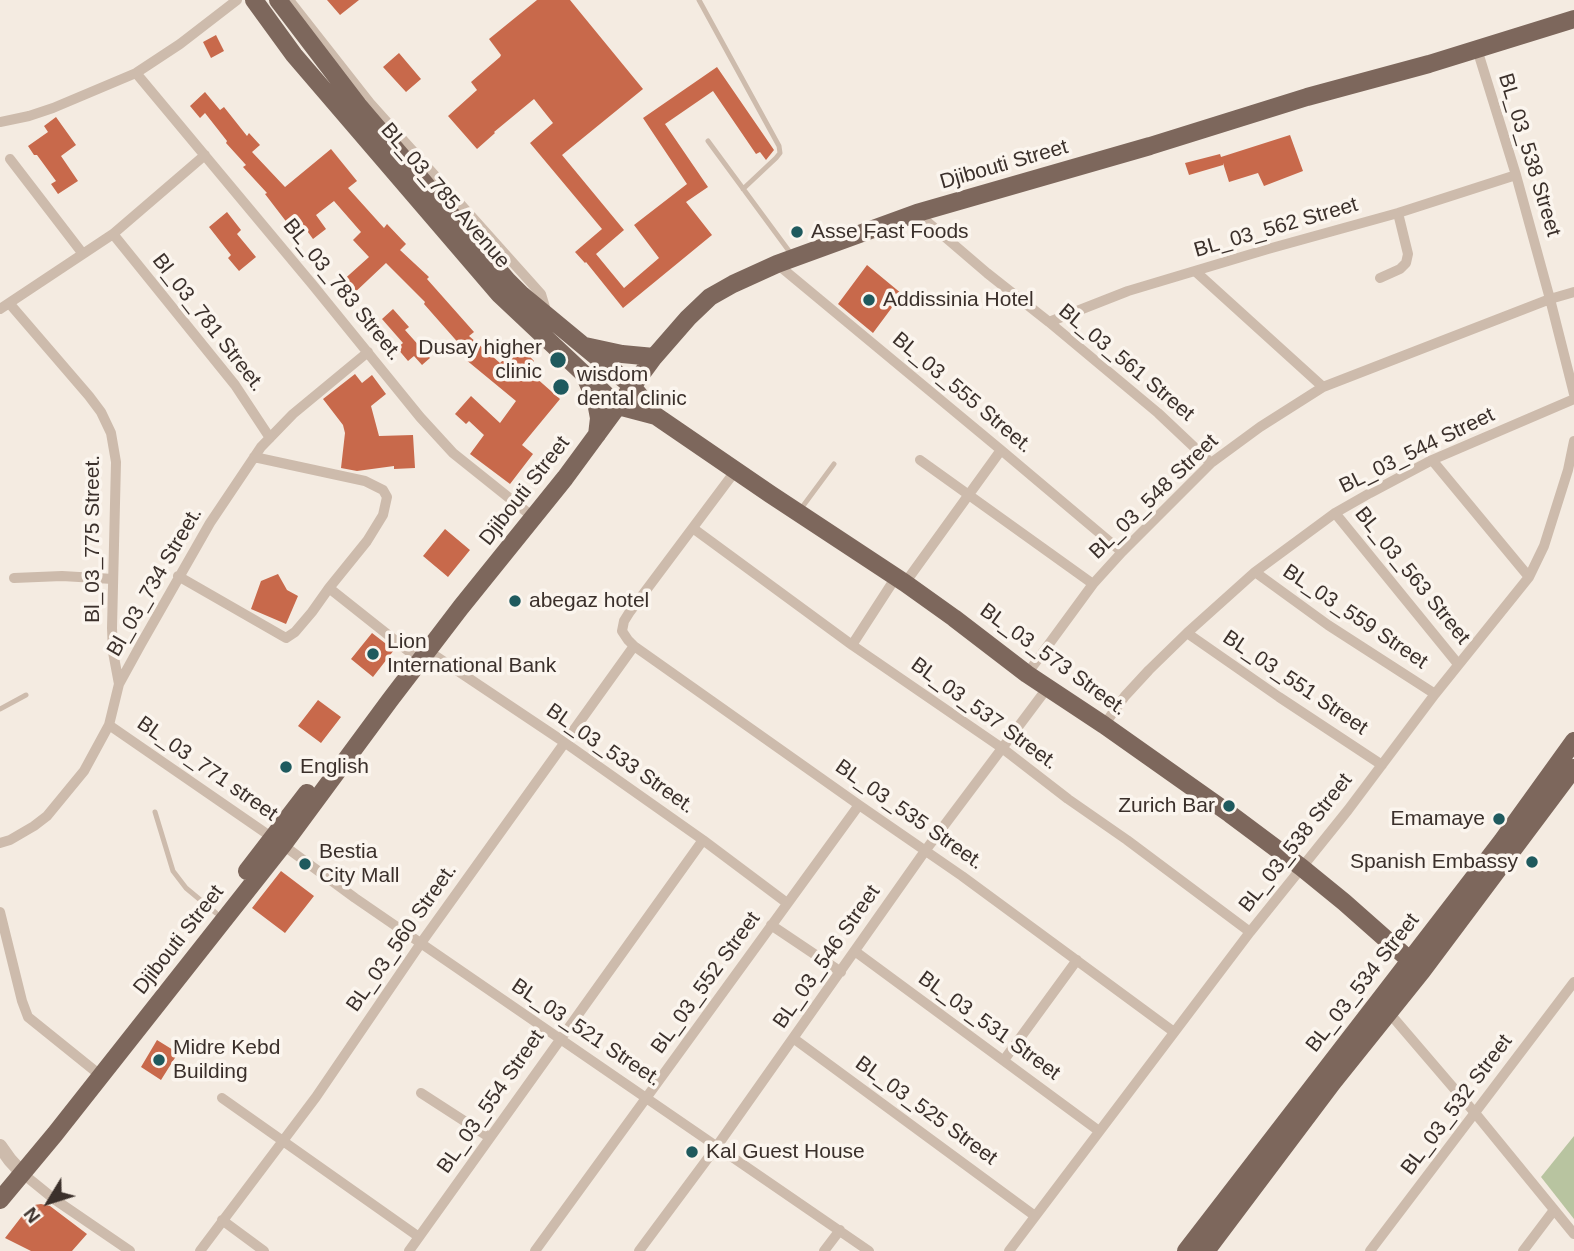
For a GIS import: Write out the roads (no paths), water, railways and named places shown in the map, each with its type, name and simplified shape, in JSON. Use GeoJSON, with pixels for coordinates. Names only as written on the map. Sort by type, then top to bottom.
{"type":"FeatureCollection","features":[{"type":"Feature","properties":{"kind":"main road","name":"BL_03_785 Avenue"},"geometry":{"type":"LineString","coordinates":[[254,0],[294,55],[499,294],[614,403]]}},
{"type":"Feature","properties":{"kind":"main road","name":"BL_03_785 Avenue"},"geometry":{"type":"LineString","coordinates":[[278,0],[376,126],[507,279],[580,345],[628,383],[656,415]]}},
{"type":"Feature","properties":{"kind":"main road","name":"Djibouti Street"},"geometry":{"type":"LineString","coordinates":[[97,1073],[420,655],[460,590],[529,515],[598,427],[648,356],[710,297],[783,257],[906,209],[1430,57],[1574,7]]}},
{"type":"Feature","properties":{"kind":"main road","name":"Djibouti Street"},"geometry":{"type":"LineString","coordinates":[[783,257],[917,213],[1574,19]]}},
{"type":"Feature","properties":{"kind":"main road"},"geometry":{"type":"LineString","coordinates":[[580,345],[648,356]]}},
{"type":"Feature","properties":{"kind":"main road"},"geometry":{"type":"LineString","coordinates":[[582,372],[597,402],[598,427]]}},
{"type":"Feature","properties":{"kind":"main road"},"geometry":{"type":"LineString","coordinates":[[614,403],[656,415]]}},
{"type":"Feature","properties":{"kind":"main road","name":"BL_03_573 Street."},"geometry":{"type":"LineString","coordinates":[[656,415],[900,580],[1027,674],[1230,814],[1301,867],[1416,965]]}},
{"type":"Feature","properties":{"kind":"main road","name":"BL_03_534 Street"},"geometry":{"type":"LineString","coordinates":[[1416,965],[1573,742]]}},
{"type":"Feature","properties":{"kind":"main road","name":"BL_03_534 Street"},"geometry":{"type":"LineString","coordinates":[[1186,1251],[1237,1196],[1333,1082],[1384,1006],[1574,768]]}},
{"type":"Feature","properties":{"kind":"main road","name":"Djibouti Street"},"geometry":{"type":"LineString","coordinates":[[0,1185],[55,1135],[97,1073],[216,913],[277,841]]}},
{"type":"Feature","properties":{"kind":"main road","name":"Djibouti Street"},"geometry":{"type":"LineString","coordinates":[[0,1200],[19,1169]]}},
{"type":"Feature","properties":{"kind":"main road","name":"BL_03_534 Street"},"geometry":{"type":"LineString","coordinates":[[1206,1251],[1237,1196]]}},
{"type":"Feature","properties":{"kind":"street"},"geometry":{"type":"LineString","coordinates":[[0,121],[53,108],[136,73],[180,44],[237,0]]}},
{"type":"Feature","properties":{"kind":"street"},"geometry":{"type":"LineString","coordinates":[[289,0],[370,103],[541,294],[548,317]]}},
{"type":"Feature","properties":{"kind":"street","name":"BL_03_538 Street"},"geometry":{"type":"LineString","coordinates":[[1477,49],[1516,175],[1574,397]]}},
{"type":"Feature","properties":{"kind":"street","name":"BL_03_783 Street."},"geometry":{"type":"LineString","coordinates":[[136,73],[453,453],[529,515]]}},
{"type":"Feature","properties":{"kind":"street"},"geometry":{"type":"LineString","coordinates":[[5,306],[113,234],[205,155]]}},
{"type":"Feature","properties":{"kind":"street"},"geometry":{"type":"LineString","coordinates":[[10,159],[83,254]]}},
{"type":"Feature","properties":{"kind":"street","name":"BL_03_562 Street"},"geometry":{"type":"LineString","coordinates":[[1049,322],[1128,291],[1398,213],[1516,175]]}},
{"type":"Feature","properties":{"kind":"street","name":"BL_03_561 Street"},"geometry":{"type":"LineString","coordinates":[[917,213],[986,273],[1158,413],[1211,463]]}},
{"type":"Feature","properties":{"kind":"street"},"geometry":{"type":"LineString","coordinates":[[1380,278],[1400,270],[1406,263],[1408,254],[1398,213]]}},
{"type":"Feature","properties":{"kind":"street","name":"Bl_03_781 Street."},"geometry":{"type":"LineString","coordinates":[[113,234],[235,385],[270,438]]}},
{"type":"Feature","properties":{"kind":"street","name":"BL_03_555 Street."},"geometry":{"type":"LineString","coordinates":[[783,257],[1122,552]]}},
{"type":"Feature","properties":{"kind":"street"},"geometry":{"type":"LineString","coordinates":[[1195,271],[1323,387]]}},
{"type":"Feature","properties":{"kind":"street","name":"BL_03_548 Street"},"geometry":{"type":"LineString","coordinates":[[1027,674],[1093,584],[1122,552],[1211,463],[1260,427],[1323,387],[1574,292]]}},
{"type":"Feature","properties":{"kind":"street","name":"Bl_03_775 Street."},"geometry":{"type":"LineString","coordinates":[[5,306],[89,396],[101,412],[111,433],[116,462],[113,652],[119,684]]}},
{"type":"Feature","properties":{"kind":"street","name":"Bl_03_734 Street."},"geometry":{"type":"LineString","coordinates":[[0,843],[10,840],[47,816],[84,771],[109,725],[119,684],[178,576],[254,457],[293,414],[368,352]]}},
{"type":"Feature","properties":{"kind":"street","name":"BL_03_544 Street"},"geometry":{"type":"LineString","coordinates":[[1104,725],[1125,696],[1187,633],[1255,572],[1335,513],[1432,460],[1574,397]]}},
{"type":"Feature","properties":{"kind":"street","name":"BL_03_538 Street"},"geometry":{"type":"LineString","coordinates":[[1009,1251],[1250,932],[1529,577],[1544,546],[1568,470],[1574,441]]}},
{"type":"Feature","properties":{"kind":"street"},"geometry":{"type":"LineString","coordinates":[[852,645],[1002,450]]}},
{"type":"Feature","properties":{"kind":"street"},"geometry":{"type":"LineString","coordinates":[[178,576],[286,638],[295,632],[367,541],[383,515],[387,497],[383,490],[365,481],[254,457]]}},
{"type":"Feature","properties":{"kind":"street"},"geometry":{"type":"LineString","coordinates":[[920,460],[1093,584]]}},
{"type":"Feature","properties":{"kind":"street"},"geometry":{"type":"LineString","coordinates":[[1432,460],[1529,577]]}},
{"type":"Feature","properties":{"kind":"street"},"geometry":{"type":"LineString","coordinates":[[694,528],[736,470]]}},
{"type":"Feature","properties":{"kind":"street","name":"BL_03_563 Street"},"geometry":{"type":"LineString","coordinates":[[1335,513],[1458,664]]}},
{"type":"Feature","properties":{"kind":"street","name":"BL_03_535 Street."},"geometry":{"type":"LineString","coordinates":[[694,528],[624,621],[622,631],[634,646],[962,876],[1174,1032]]}},
{"type":"Feature","properties":{"kind":"street","name":"BL_03_537 Street."},"geometry":{"type":"LineString","coordinates":[[694,528],[852,645],[1002,748],[1250,932]]}},
{"type":"Feature","properties":{"kind":"street","name":"BL_03_559 Street"},"geometry":{"type":"LineString","coordinates":[[1255,572],[1328,625],[1435,694]]}},
{"type":"Feature","properties":{"kind":"street"},"geometry":{"type":"LineString","coordinates":[[14,578],[62,576],[113,579]]}},
{"type":"Feature","properties":{"kind":"street","name":"BL_03_533 Street."},"geometry":{"type":"LineString","coordinates":[[329,588],[420,655],[564,742],[787,903]]}},
{"type":"Feature","properties":{"kind":"street","name":"BL_03_551 Street"},"geometry":{"type":"LineString","coordinates":[[1187,633],[1382,765]]}},
{"type":"Feature","properties":{"kind":"street","name":"BL_03_560 Street."},"geometry":{"type":"LineString","coordinates":[[200,1251],[316,1097],[421,943],[634,646]]}},
{"type":"Feature","properties":{"kind":"street","name":"BL_03_546 Street"},"geometry":{"type":"LineString","coordinates":[[639,1251],[856,952],[925,851],[1048,687]]}},
{"type":"Feature","properties":{"kind":"street","name":"BL_03_771 street"},"geometry":{"type":"LineString","coordinates":[[109,725],[277,841]]}},
{"type":"Feature","properties":{"kind":"street","name":"BL_03_552 Street"},"geometry":{"type":"LineString","coordinates":[[535,1251],[859,805]]}},
{"type":"Feature","properties":{"kind":"street","name":"BL_03_521 Street."},"geometry":{"type":"LineString","coordinates":[[277,841],[355,898],[869,1251]]}},
{"type":"Feature","properties":{"kind":"street","name":"BL_03_554 Street"},"geometry":{"type":"LineString","coordinates":[[409,1251],[703,841]]}},
{"type":"Feature","properties":{"kind":"street"},"geometry":{"type":"LineString","coordinates":[[0,912],[28,1017],[97,1073]]}},
{"type":"Feature","properties":{"kind":"street"},"geometry":{"type":"LineString","coordinates":[[771,925],[841,972]]}},
{"type":"Feature","properties":{"kind":"street","name":"BL_03_531 Street"},"geometry":{"type":"LineString","coordinates":[[856,952],[1099,1131]]}},
{"type":"Feature","properties":{"kind":"street"},"geometry":{"type":"LineString","coordinates":[[1004,1060],[1077,960]]}},
{"type":"Feature","properties":{"kind":"street","name":"BL_03_532 Street"},"geometry":{"type":"LineString","coordinates":[[1370,1251],[1574,982]]}},
{"type":"Feature","properties":{"kind":"street"},"geometry":{"type":"LineString","coordinates":[[1384,1006],[1574,1234]]}},
{"type":"Feature","properties":{"kind":"street","name":"BL_03_525 Street"},"geometry":{"type":"LineString","coordinates":[[793,1038],[1035,1216]]}},
{"type":"Feature","properties":{"kind":"street"},"geometry":{"type":"LineString","coordinates":[[421,1093],[489,1137]]}},
{"type":"Feature","properties":{"kind":"street"},"geometry":{"type":"LineString","coordinates":[[222,1098],[419,1237]]}},
{"type":"Feature","properties":{"kind":"street"},"geometry":{"type":"LineString","coordinates":[[0,1146],[19,1169],[54,1199],[131,1251]]}},
{"type":"Feature","properties":{"kind":"street"},"geometry":{"type":"LineString","coordinates":[[1523,1251],[1554,1210]]}},
{"type":"Feature","properties":{"kind":"street"},"geometry":{"type":"LineString","coordinates":[[222,1220],[264,1251]]}},
{"type":"Feature","properties":{"kind":"street"},"geometry":{"type":"LineString","coordinates":[[824,1251],[839,1230]]}},
{"type":"Feature","properties":{"kind":"lane"},"geometry":{"type":"LineString","coordinates":[[699,0],[779,146],[780,153],[776,158],[743,189]]}},
{"type":"Feature","properties":{"kind":"lane"},"geometry":{"type":"LineString","coordinates":[[708,141],[743,189],[783,257]]}},
{"type":"Feature","properties":{"kind":"lane"},"geometry":{"type":"LineString","coordinates":[[798,513],[834,464]]}},
{"type":"Feature","properties":{"kind":"lane"},"geometry":{"type":"LineString","coordinates":[[0,709],[26,695]]}},
{"type":"Feature","properties":{"kind":"lane"},"geometry":{"type":"LineString","coordinates":[[155,812],[173,871],[186,888],[216,913]]}},
{"type":"Feature","properties":{"kind":"place","name":"Asse Fast Foods"},"geometry":{"type":"Point","coordinates":[797,232]}},
{"type":"Feature","properties":{"kind":"place","name":"Addissinia Hotel"},"geometry":{"type":"Point","coordinates":[869,300]}},
{"type":"Feature","properties":{"kind":"place","name":"Dusay higher clinic"},"geometry":{"type":"Point","coordinates":[558,360]}},
{"type":"Feature","properties":{"kind":"place","name":"wisdom dental clinic"},"geometry":{"type":"Point","coordinates":[561,387]}},
{"type":"Feature","properties":{"kind":"place","name":"abegaz hotel"},"geometry":{"type":"Point","coordinates":[515,601]}},
{"type":"Feature","properties":{"kind":"place","name":"Lion International Bank"},"geometry":{"type":"Point","coordinates":[373,654]}},
{"type":"Feature","properties":{"kind":"place","name":"English"},"geometry":{"type":"Point","coordinates":[286,767]}},
{"type":"Feature","properties":{"kind":"place","name":"Zurich Bar"},"geometry":{"type":"Point","coordinates":[1229,806]}},
{"type":"Feature","properties":{"kind":"place","name":"Emamaye"},"geometry":{"type":"Point","coordinates":[1499,819]}},
{"type":"Feature","properties":{"kind":"place","name":"Spanish Embassy"},"geometry":{"type":"Point","coordinates":[1532,862]}},
{"type":"Feature","properties":{"kind":"place","name":"Bestia City Mall"},"geometry":{"type":"Point","coordinates":[305,864]}},
{"type":"Feature","properties":{"kind":"place","name":"Midre Kebd Building"},"geometry":{"type":"Point","coordinates":[159,1060]}},
{"type":"Feature","properties":{"kind":"place","name":"Kal Guest House"},"geometry":{"type":"Point","coordinates":[692,1152]}}]}
